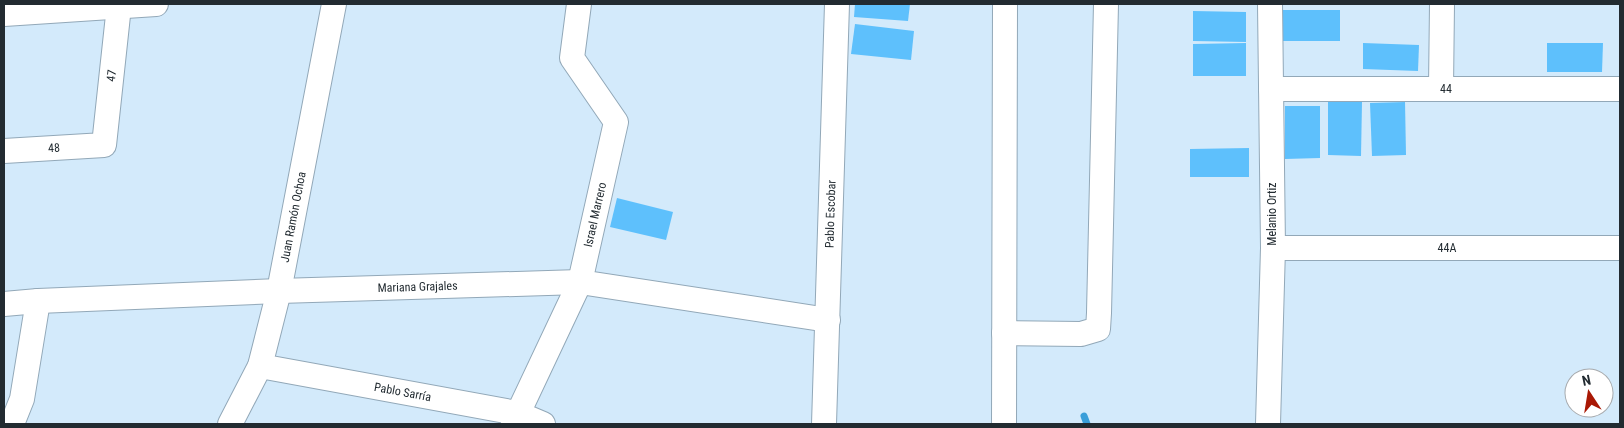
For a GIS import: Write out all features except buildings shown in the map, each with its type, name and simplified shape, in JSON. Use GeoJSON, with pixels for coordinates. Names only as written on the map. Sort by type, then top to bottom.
{"type":"FeatureCollection","features":[{"type":"Feature","properties":{"kind":"street"},"geometry":{"type":"LineString","coordinates":[[4,14],[156,4]]}},
{"type":"Feature","properties":{"kind":"street","name":"Juan Ramón Ochoa"},"geometry":{"type":"LineString","coordinates":[[230,424],[260,366],[279,290],[334,4]]}},
{"type":"Feature","properties":{"kind":"street","name":"Israel Marrero"},"geometry":{"type":"LineString","coordinates":[[515,419],[580,282],[616,122],[572,58],[579,4]]}},
{"type":"Feature","properties":{"kind":"street","name":"Pablo Escobar"},"geometry":{"type":"LineString","coordinates":[[824,424],[837,4]]}},
{"type":"Feature","properties":{"kind":"street"},"geometry":{"type":"LineString","coordinates":[[1004,424],[1005,4]]}},
{"type":"Feature","properties":{"kind":"street"},"geometry":{"type":"LineString","coordinates":[[1004,333],[1081,334],[1098,329],[1106,4]]}},
{"type":"Feature","properties":{"kind":"street","name":"Melanio Ortiz"},"geometry":{"type":"LineString","coordinates":[[1268,424],[1272,248],[1270,4]]}},
{"type":"Feature","properties":{"kind":"street"},"geometry":{"type":"LineString","coordinates":[[1442,4],[1442,88]]}},
{"type":"Feature","properties":{"kind":"street","name":"47"},"geometry":{"type":"LineString","coordinates":[[104,145],[119,6]]}},
{"type":"Feature","properties":{"kind":"street","name":"44"},"geometry":{"type":"LineString","coordinates":[[1271,89],[1620,89]]}},
{"type":"Feature","properties":{"kind":"street","name":"48"},"geometry":{"type":"LineString","coordinates":[[4,151],[104,145]]}},
{"type":"Feature","properties":{"kind":"street","name":"44A"},"geometry":{"type":"LineString","coordinates":[[1272,248],[1620,248]]}},
{"type":"Feature","properties":{"kind":"street","name":"Mariana Grajales"},"geometry":{"type":"LineString","coordinates":[[4,304],[279,290],[580,282],[828,320]]}},
{"type":"Feature","properties":{"kind":"street"},"geometry":{"type":"LineString","coordinates":[[12,424],[22,399],[38,301]]}},
{"type":"Feature","properties":{"kind":"street","name":"Pablo Sarría"},"geometry":{"type":"LineString","coordinates":[[260,366],[544,424]]}},
{"type":"Feature","properties":{"kind":"waterway"},"geometry":{"type":"LineString","coordinates":[[1084,416],[1087,424]]}}]}
